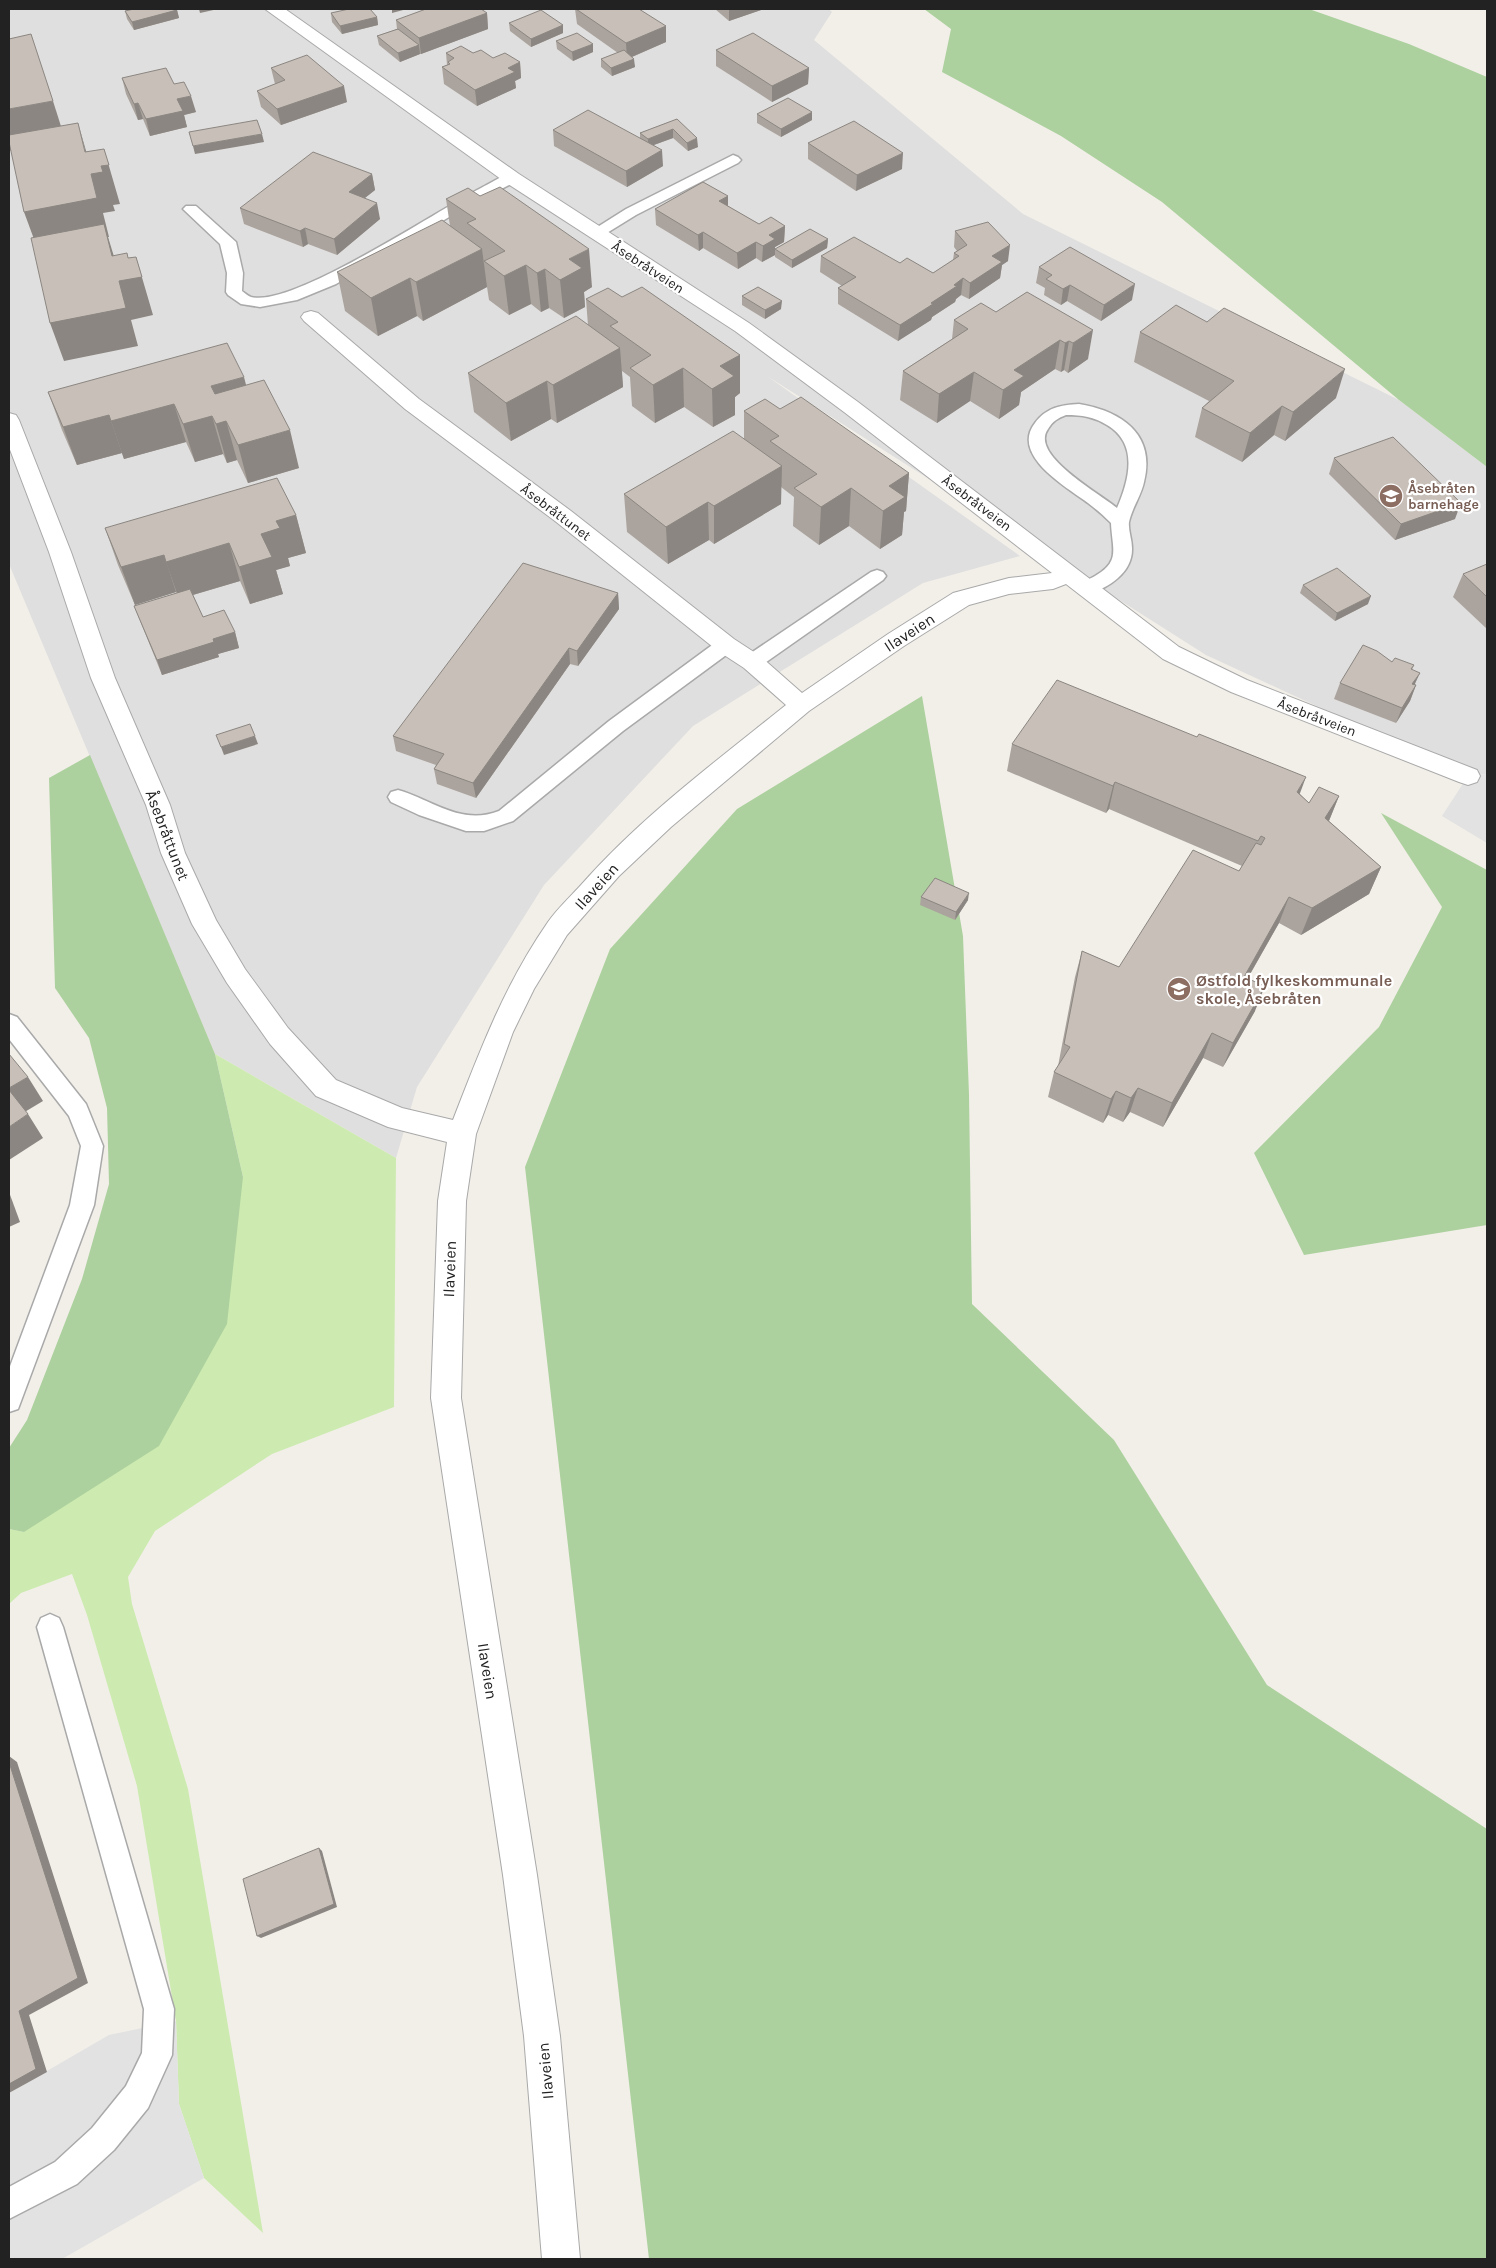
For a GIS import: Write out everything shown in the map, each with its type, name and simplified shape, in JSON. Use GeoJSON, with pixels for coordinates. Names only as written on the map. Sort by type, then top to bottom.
{"type":"FeatureCollection","features":[{"type":"Feature","properties":{"kind":"street","name":"Åsebråtveien"},"geometry":{"type":"LineString","coordinates":[[274,9],[512,178],[742,327],[851,407],[1171,653],[1239,686],[1468,776]]}},
{"type":"Feature","properties":{"kind":"street","name":"Åsebråttunet"},"geometry":{"type":"LineString","coordinates":[[311,317],[412,404],[563,516],[726,645],[752,662],[801,705]]}},
{"type":"Feature","properties":{"kind":"street","name":"Åsebråttunet"},"geometry":{"type":"LineString","coordinates":[[9,420],[60,552],[104,678],[158,805],[172,853],[205,924],[236,976],[279,1036],[326,1088],[398,1119],[462,1134]]}},
{"type":"Feature","properties":{"kind":"street","name":"Ilaveien"},"geometry":{"type":"LineString","coordinates":[[561,2259],[542,2036],[520,1874],[446,1398],[452,1201],[462,1134],[500,1032],[524,983],[558,928],[610,869],[662,820],[801,705],[896,640],[961,599],[1010,586],[1053,581],[1079,581]]}},
{"type":"Feature","properties":{"kind":"lane"},"geometry":{"type":"LineString","coordinates":[[596,233],[631,212],[733,160]]}},
{"type":"Feature","properties":{"kind":"lane"},"geometry":{"type":"LineString","coordinates":[[191,209],[228,242],[235,274],[234,292],[249,302],[264,301],[308,291],[330,281],[461,204],[512,178]]}},
{"type":"Feature","properties":{"kind":"lane"},"geometry":{"type":"LineString","coordinates":[[1079,581],[1116,572],[1122,561],[1124,553],[1120,522],[1133,495],[1138,456],[1134,440],[1120,425],[1099,413],[1085,410],[1070,410],[1051,415],[1037,430],[1035,439],[1039,451],[1052,468],[1101,504],[1120,522]]}},
{"type":"Feature","properties":{"kind":"lane"},"geometry":{"type":"LineString","coordinates":[[752,662],[877,576]]}},
{"type":"Feature","properties":{"kind":"lane"},"geometry":{"type":"LineString","coordinates":[[398,797],[457,820],[476,824],[490,823],[506,816],[616,726],[726,645]]}},
{"type":"Feature","properties":{"kind":"lane"},"geometry":{"type":"LineString","coordinates":[[9,1023],[78,1112],[92,1146],[82,1205],[9,1401]]}},
{"type":"Feature","properties":{"kind":"lane"},"geometry":{"type":"LineString","coordinates":[[9,2204],[66,2173],[104,2140],[137,2098],[157,2055],[159,2009],[50,1627]]}},
{"type":"Feature","properties":{"kind":"shaded area"},"geometry":{"type":"Polygon","coordinates":[[[9,9],[829,9],[832,12],[814,40],[1023,214],[1399,400],[1487,467],[1487,774],[1468,776],[1206,655],[767,376],[1020,556],[923,583],[693,726],[544,885],[417,1087],[396,1158],[215,1054],[9,564],[9,9]]]}},
{"type":"Feature","properties":{"kind":"shaded area"},"geometry":{"type":"Polygon","coordinates":[[[1487,774],[1487,843],[1442,816],[1468,776],[1487,774]]]}},
{"type":"Feature","properties":{"kind":"shaded area"},"geometry":{"type":"Polygon","coordinates":[[[176,2021],[179,2104],[204,2178],[62,2259],[9,2259],[9,2093],[109,2035],[176,2021]]]}},
{"type":"Feature","properties":{"kind":"green space"},"geometry":{"type":"Polygon","coordinates":[[[924,9],[1309,9],[1409,44],[1487,77],[1487,467],[1399,400],[1162,202],[1061,136],[942,72],[951,29],[924,9]]]}},
{"type":"Feature","properties":{"kind":"green space"},"geometry":{"type":"Polygon","coordinates":[[[922,696],[963,936],[969,1094],[972,1304],[1114,1440],[1267,1685],[1487,1829],[1487,2259],[649,2259],[525,1167],[610,949],[737,809],[922,696]]]}},
{"type":"Feature","properties":{"kind":"green space"},"geometry":{"type":"Polygon","coordinates":[[[90,755],[215,1054],[243,1177],[227,1324],[159,1446],[24,1532],[9,1529],[9,1448],[27,1420],[82,1279],[109,1184],[107,1108],[89,1038],[55,988],[49,778],[90,755]]]}},
{"type":"Feature","properties":{"kind":"green space"},"geometry":{"type":"Polygon","coordinates":[[[1381,813],[1487,870],[1487,1225],[1304,1255],[1254,1153],[1379,1027],[1442,907],[1381,813]]]}},
{"type":"Feature","properties":{"kind":"green space"},"geometry":{"type":"Polygon","coordinates":[[[215,1054],[396,1158],[394,1407],[272,1454],[155,1531],[128,1577],[132,1604],[188,1789],[263,2233],[204,2178],[179,2104],[176,2021],[137,1786],[87,1615],[72,1574],[21,1593],[9,1604],[9,1529],[24,1532],[243,1177],[215,1054]]]}},
{"type":"Feature","properties":{"kind":"building"},"geometry":{"type":"Polygon","coordinates":[[[134,9],[177,10],[132,22],[125,11],[134,9]]]}},
{"type":"Feature","properties":{"kind":"building"},"geometry":{"type":"Polygon","coordinates":[[[349,9],[370,9],[377,17],[340,26],[331,13],[349,9]]]}},
{"type":"Feature","properties":{"kind":"building"},"geometry":{"type":"Polygon","coordinates":[[[426,9],[481,9],[487,13],[419,38],[396,20],[426,9]]]}},
{"type":"Feature","properties":{"kind":"building"},"geometry":{"type":"Polygon","coordinates":[[[576,9],[639,9],[666,26],[626,43],[576,9]]]}},
{"type":"Feature","properties":{"kind":"building"},"geometry":{"type":"Polygon","coordinates":[[[541,10],[563,25],[531,39],[509,23],[541,10]]]}},
{"type":"Feature","properties":{"kind":"building"},"geometry":{"type":"Polygon","coordinates":[[[398,29],[419,45],[398,53],[377,36],[398,29]]]}},
{"type":"Feature","properties":{"kind":"building"},"geometry":{"type":"Polygon","coordinates":[[[577,33],[593,44],[572,52],[556,41],[577,33]]]}},
{"type":"Feature","properties":{"kind":"building"},"geometry":{"type":"Polygon","coordinates":[[[753,33],[809,68],[772,86],[716,50],[753,33]]]}},
{"type":"Feature","properties":{"kind":"building"},"geometry":{"type":"Polygon","coordinates":[[[31,34],[53,101],[9,109],[9,39],[31,34]]]}},
{"type":"Feature","properties":{"kind":"building"},"geometry":{"type":"Polygon","coordinates":[[[461,46],[473,53],[481,50],[493,58],[505,53],[520,62],[508,68],[515,72],[475,90],[442,67],[450,64],[448,62],[454,58],[446,53],[461,46]]]}},
{"type":"Feature","properties":{"kind":"building"},"geometry":{"type":"Polygon","coordinates":[[[624,50],[634,59],[611,68],[601,59],[624,50]]]}},
{"type":"Feature","properties":{"kind":"building"},"geometry":{"type":"Polygon","coordinates":[[[307,55],[344,86],[277,109],[257,91],[285,80],[271,68],[307,55]]]}},
{"type":"Feature","properties":{"kind":"building"},"geometry":{"type":"Polygon","coordinates":[[[166,68],[174,84],[184,82],[191,96],[177,99],[183,111],[146,119],[138,103],[134,104],[122,78],[166,68]]]}},
{"type":"Feature","properties":{"kind":"building"},"geometry":{"type":"Polygon","coordinates":[[[788,98],[812,112],[781,129],[757,114],[788,98]]]}},
{"type":"Feature","properties":{"kind":"building"},"geometry":{"type":"Polygon","coordinates":[[[588,110],[662,150],[626,171],[553,130],[588,110]]]}},
{"type":"Feature","properties":{"kind":"building"},"geometry":{"type":"Polygon","coordinates":[[[677,119],[697,138],[687,143],[673,129],[648,139],[640,133],[677,119]]]}},
{"type":"Feature","properties":{"kind":"building"},"geometry":{"type":"Polygon","coordinates":[[[257,120],[262,134],[193,146],[189,132],[257,120]]]}},
{"type":"Feature","properties":{"kind":"building"},"geometry":{"type":"Polygon","coordinates":[[[854,121],[903,153],[857,175],[808,143],[854,121]]]}},
{"type":"Feature","properties":{"kind":"building"},"geometry":{"type":"Polygon","coordinates":[[[78,123],[85,152],[104,149],[109,165],[101,166],[103,172],[91,174],[97,198],[24,212],[9,135],[78,123]]]}},
{"type":"Feature","properties":{"kind":"building"},"geometry":{"type":"Polygon","coordinates":[[[313,152],[372,174],[349,192],[377,203],[334,239],[305,228],[300,231],[240,208],[313,152]]]}},
{"type":"Feature","properties":{"kind":"building"},"geometry":{"type":"Polygon","coordinates":[[[703,182],[728,196],[719,201],[759,224],[771,217],[785,226],[769,235],[775,239],[763,246],[756,242],[737,253],[703,232],[698,235],[655,209],[703,182]]]}},
{"type":"Feature","properties":{"kind":"building"},"geometry":{"type":"Polygon","coordinates":[[[500,187],[589,249],[569,259],[582,268],[560,280],[545,269],[537,273],[526,265],[504,276],[484,261],[505,251],[467,223],[476,219],[446,199],[468,188],[480,196],[500,187]]]}},
{"type":"Feature","properties":{"kind":"building"},"geometry":{"type":"Polygon","coordinates":[[[442,220],[482,249],[416,282],[410,278],[371,298],[337,272],[442,220]]]}},
{"type":"Feature","properties":{"kind":"building"},"geometry":{"type":"Polygon","coordinates":[[[988,222],[1010,245],[992,256],[1002,262],[970,283],[963,278],[954,285],[957,286],[931,303],[933,304],[900,325],[838,288],[856,277],[821,256],[854,237],[900,263],[907,258],[933,273],[959,256],[954,253],[967,245],[955,231],[988,222]]]}},
{"type":"Feature","properties":{"kind":"building"},"geometry":{"type":"Polygon","coordinates":[[[104,224],[112,256],[127,253],[128,258],[136,257],[142,277],[119,281],[126,308],[50,323],[31,238],[104,224]]]}},
{"type":"Feature","properties":{"kind":"building"},"geometry":{"type":"Polygon","coordinates":[[[810,229],[828,239],[792,260],[775,249],[810,229]]]}},
{"type":"Feature","properties":{"kind":"building"},"geometry":{"type":"Polygon","coordinates":[[[1070,247],[1135,284],[1104,305],[1070,285],[1063,289],[1046,279],[1052,275],[1039,267],[1070,247]]]}},
{"type":"Feature","properties":{"kind":"building"},"geometry":{"type":"Polygon","coordinates":[[[642,287],[740,355],[720,366],[734,376],[712,389],[683,368],[653,385],[630,368],[651,355],[610,326],[618,322],[586,299],[608,288],[622,297],[642,287]]]}},
{"type":"Feature","properties":{"kind":"building"},"geometry":{"type":"Polygon","coordinates":[[[758,287],[782,301],[765,310],[742,296],[758,287]]]}},
{"type":"Feature","properties":{"kind":"building"},"geometry":{"type":"Polygon","coordinates":[[[1027,292],[1093,330],[1073,343],[1069,341],[1065,343],[1060,340],[1014,370],[1024,376],[1003,390],[974,372],[939,394],[903,371],[968,329],[954,320],[981,303],[996,312],[1027,292]]]}},
{"type":"Feature","properties":{"kind":"building"},"geometry":{"type":"Polygon","coordinates":[[[1176,305],[1207,322],[1224,308],[1345,369],[1293,412],[1282,406],[1250,433],[1202,408],[1234,381],[1140,332],[1176,305]]]}},
{"type":"Feature","properties":{"kind":"building"},"geometry":{"type":"Polygon","coordinates":[[[576,316],[620,348],[553,385],[547,381],[506,403],[468,373],[576,316]]]}},
{"type":"Feature","properties":{"kind":"building"},"geometry":{"type":"Polygon","coordinates":[[[227,343],[244,377],[211,386],[215,394],[264,380],[290,430],[238,445],[226,421],[216,424],[212,416],[183,424],[174,404],[111,421],[109,415],[63,427],[48,392],[227,343]]]}},
{"type":"Feature","properties":{"kind":"building"},"geometry":{"type":"Polygon","coordinates":[[[801,397],[909,473],[889,486],[905,497],[883,511],[851,488],[821,507],[794,488],[817,474],[770,441],[779,436],[744,411],[765,399],[780,409],[801,397]]]}},
{"type":"Feature","properties":{"kind":"building"},"geometry":{"type":"Polygon","coordinates":[[[733,431],[782,466],[714,506],[708,502],[666,527],[624,494],[733,431]]]}},
{"type":"Feature","properties":{"kind":"building"},"geometry":{"type":"Polygon","coordinates":[[[1393,437],[1461,503],[1401,524],[1334,458],[1393,437]]]}},
{"type":"Feature","properties":{"kind":"building"},"geometry":{"type":"Polygon","coordinates":[[[277,478],[296,515],[276,521],[280,528],[261,534],[272,557],[239,567],[229,543],[166,562],[164,555],[121,567],[105,528],[277,478]]]}},
{"type":"Feature","properties":{"kind":"building"},"geometry":{"type":"Polygon","coordinates":[[[523,563],[618,593],[577,651],[569,648],[473,783],[434,769],[444,754],[393,736],[523,563]]]}},
{"type":"Feature","properties":{"kind":"building"},"geometry":{"type":"Polygon","coordinates":[[[1487,564],[1487,597],[1463,574],[1487,564]]]}},
{"type":"Feature","properties":{"kind":"building"},"geometry":{"type":"Polygon","coordinates":[[[1337,568],[1371,596],[1337,613],[1303,585],[1337,568]]]}},
{"type":"Feature","properties":{"kind":"building"},"geometry":{"type":"Polygon","coordinates":[[[190,589],[203,617],[224,610],[235,632],[213,639],[214,642],[157,660],[134,606],[190,589]]]}},
{"type":"Feature","properties":{"kind":"building"},"geometry":{"type":"Polygon","coordinates":[[[1363,645],[1377,651],[1392,662],[1395,658],[1414,665],[1411,669],[1420,673],[1412,684],[1416,685],[1402,708],[1340,683],[1363,645]]]}},
{"type":"Feature","properties":{"kind":"building"},"geometry":{"type":"Polygon","coordinates":[[[1057,680],[1197,737],[1199,734],[1306,777],[1297,792],[1309,803],[1319,787],[1339,796],[1325,818],[1381,867],[1312,908],[1289,897],[1244,977],[1265,986],[1233,1043],[1212,1033],[1172,1103],[1138,1088],[1131,1098],[1116,1091],[1111,1099],[1054,1072],[1070,1047],[1064,1044],[1082,951],[1119,967],[1193,850],[1239,871],[1256,843],[1261,845],[1265,838],[1261,836],[1258,841],[1115,782],[1113,786],[1012,744],[1057,680]]]}},
{"type":"Feature","properties":{"kind":"building"},"geometry":{"type":"Polygon","coordinates":[[[250,724],[255,736],[221,747],[216,735],[250,724]]]}},
{"type":"Feature","properties":{"kind":"building"},"geometry":{"type":"Polygon","coordinates":[[[935,878],[969,893],[956,912],[921,897],[935,878]]]}},
{"type":"Feature","properties":{"kind":"building"},"geometry":{"type":"Polygon","coordinates":[[[9,1054],[28,1077],[9,1088],[9,1054]]]}},
{"type":"Feature","properties":{"kind":"building"},"geometry":{"type":"Polygon","coordinates":[[[9,1090],[28,1114],[9,1127],[9,1090]]]}},
{"type":"Feature","properties":{"kind":"building"},"geometry":{"type":"Polygon","coordinates":[[[9,1762],[78,1978],[19,2011],[36,2069],[9,2084],[9,1762]]]}},
{"type":"Feature","properties":{"kind":"building"},"geometry":{"type":"Polygon","coordinates":[[[319,1848],[334,1904],[257,1936],[243,1879],[319,1848]]]}},
{"type":"Feature","properties":{"kind":"place","name":"Åsebråten barnehage"},"geometry":{"type":"Point","coordinates":[1391,496]}},
{"type":"Feature","properties":{"kind":"place","name":"Østfold fylkeskommunale skole, Åsebråten"},"geometry":{"type":"Point","coordinates":[1179,989]}}]}
